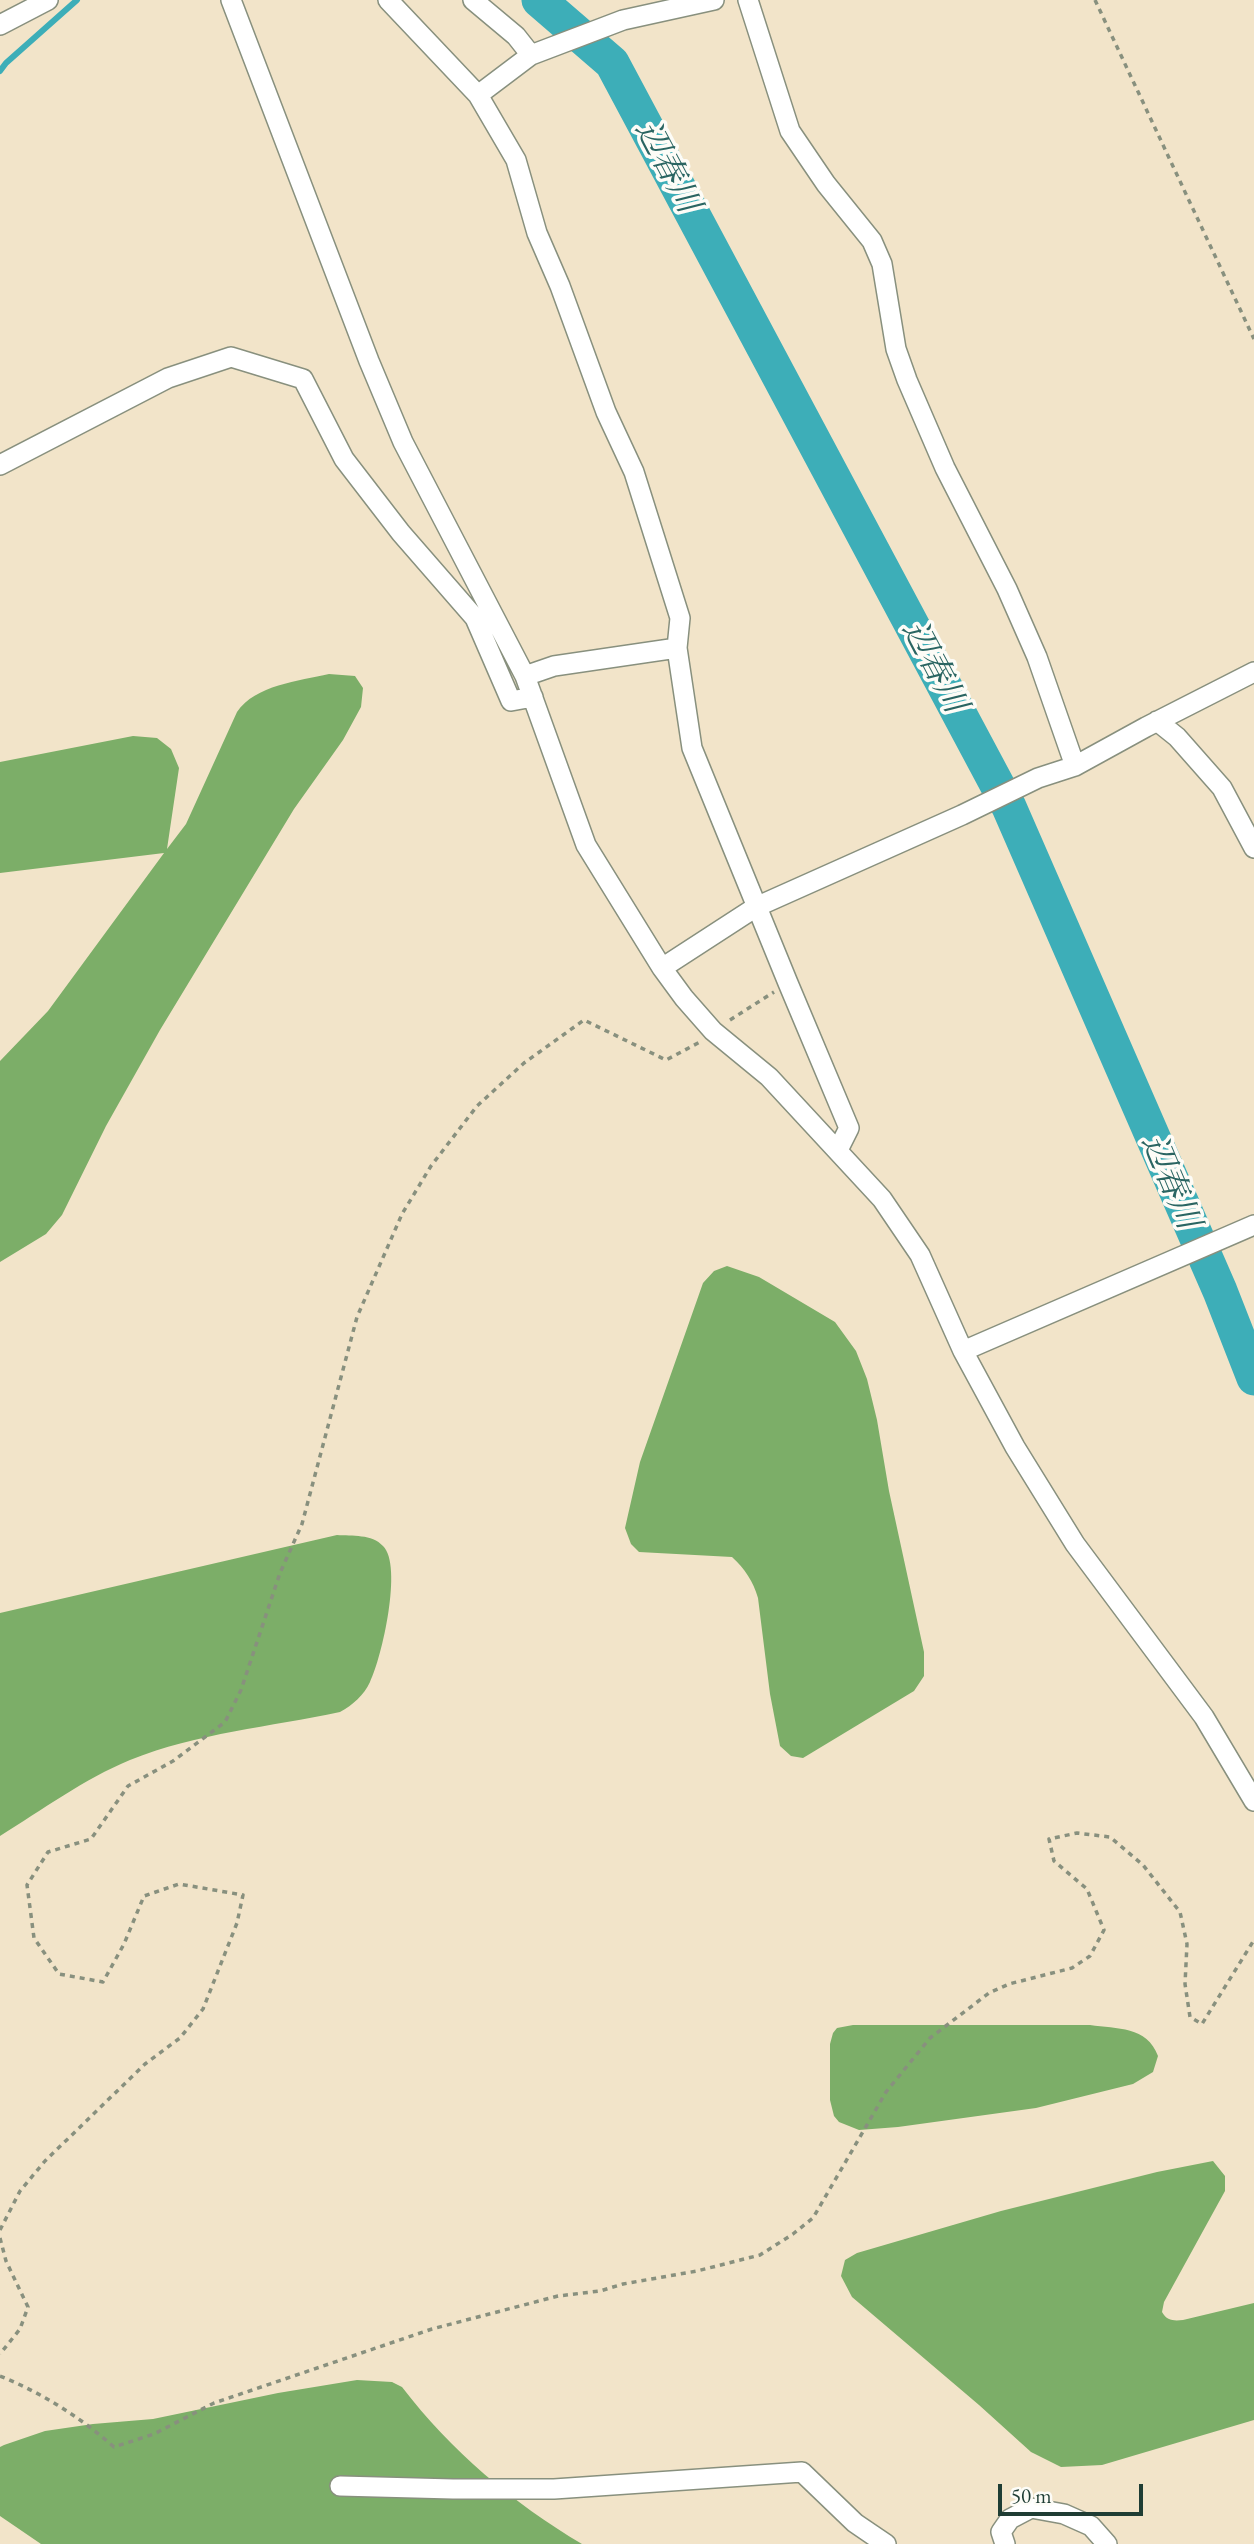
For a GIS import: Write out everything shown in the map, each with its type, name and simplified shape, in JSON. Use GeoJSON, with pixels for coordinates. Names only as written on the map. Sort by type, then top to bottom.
{"type":"FeatureCollection","features":[{"type":"Feature","properties":{"kind":"street"},"geometry":{"type":"LineString","coordinates":[[0,25],[48,0]]}},
{"type":"Feature","properties":{"kind":"street"},"geometry":{"type":"LineString","coordinates":[[231,0],[403,442],[525,676],[586,845],[662,968],[710,1034],[769,1077],[882,1199],[920,1255],[963,1351],[1015,1447],[1076,1544],[1204,1717],[1254,1801]]}},
{"type":"Feature","properties":{"kind":"street"},"geometry":{"type":"LineString","coordinates":[[388,0],[478,95],[516,160],[537,233],[560,286],[606,412],[634,472],[680,618],[677,648],[692,748],[849,1128],[838,1150]]}},
{"type":"Feature","properties":{"kind":"street"},"geometry":{"type":"LineString","coordinates":[[473,0],[537,54]]}},
{"type":"Feature","properties":{"kind":"street"},"geometry":{"type":"LineString","coordinates":[[478,95],[537,54],[624,20],[713,0]]}},
{"type":"Feature","properties":{"kind":"street"},"geometry":{"type":"LineString","coordinates":[[748,0],[790,131],[826,184],[872,241],[882,264],[896,349],[907,380],[945,468],[1007,589],[1037,657],[1075,766]]}},
{"type":"Feature","properties":{"kind":"street"},"geometry":{"type":"LineString","coordinates":[[0,465],[168,378],[231,357],[303,379],[344,459],[401,533],[475,618],[511,701],[533,697]]}},
{"type":"Feature","properties":{"kind":"street"},"geometry":{"type":"LineString","coordinates":[[525,676],[554,666],[677,648]]}},
{"type":"Feature","properties":{"kind":"street"},"geometry":{"type":"LineString","coordinates":[[662,968],[756,908],[1038,778],[1075,766],[1254,672]]}},
{"type":"Feature","properties":{"kind":"street"},"geometry":{"type":"LineString","coordinates":[[1157,721],[1177,737],[1222,788],[1254,848]]}},
{"type":"Feature","properties":{"kind":"street"},"geometry":{"type":"LineString","coordinates":[[963,1351],[1246,1228]]}},
{"type":"Feature","properties":{"kind":"street"},"geometry":{"type":"LineString","coordinates":[[340,2486],[554,2489],[802,2472],[855,2523],[886,2544]]}},
{"type":"Feature","properties":{"kind":"street"},"geometry":{"type":"LineString","coordinates":[[1004,2544],[1001,2532],[1010,2519],[1031,2508],[1064,2514],[1091,2526],[1107,2544]]}},
{"type":"Feature","properties":{"kind":"path"},"geometry":{"type":"LineString","coordinates":[[1095,0],[1254,339]]}},
{"type":"Feature","properties":{"kind":"path"},"geometry":{"type":"LineString","coordinates":[[0,2230],[20,2191],[45,2161],[145,2064],[180,2038],[203,2009],[237,1923],[243,1895],[179,1884],[145,1896],[124,1944],[103,1982],[60,1974],[34,1938],[26,1885],[48,1852],[91,1839],[128,1786],[173,1761],[225,1722],[241,1690],[281,1573],[302,1524],[357,1317],[408,1204],[431,1166],[477,1106],[524,1063],[584,1020],[666,1060],[788,984]]}},
{"type":"Feature","properties":{"kind":"path"},"geometry":{"type":"LineString","coordinates":[[0,2376],[33,2389],[92,2428],[114,2447],[154,2434],[214,2403],[432,2329],[558,2296],[600,2291],[760,2255],[813,2218],[886,2092],[930,2038],[989,1993],[1009,1984],[1072,1968],[1090,1956],[1104,1930],[1087,1889],[1054,1861],[1049,1839],[1077,1833],[1110,1837],[1143,1865],[1180,1912],[1187,1944],[1185,1984],[1190,2017],[1202,2024],[1254,1940]]}},
{"type":"Feature","properties":{"kind":"path"},"geometry":{"type":"LineString","coordinates":[[0,2238],[6,2260],[28,2307],[20,2329],[0,2354]]}},
{"type":"Feature","properties":{"kind":"green space"},"geometry":{"type":"Polygon","coordinates":[[[329,674],[355,676],[363,688],[361,707],[343,740],[294,809],[160,1030],[106,1126],[62,1215],[46,1234],[0,1262],[0,1061],[48,1011],[164,853],[0,873],[0,762],[133,736],[157,738],[171,749],[179,768],[167,849],[186,824],[237,712],[245,703],[266,690],[329,674]]]}},
{"type":"Feature","properties":{"kind":"green space"},"geometry":{"type":"Polygon","coordinates":[[[727,1266],[759,1277],[835,1322],[856,1351],[867,1379],[877,1420],[889,1491],[924,1652],[924,1676],[914,1691],[803,1758],[791,1756],[780,1746],[770,1694],[758,1598],[745,1571],[732,1557],[639,1552],[631,1544],[625,1528],[640,1462],[703,1283],[714,1271],[727,1266]]]}},
{"type":"Feature","properties":{"kind":"green space"},"geometry":{"type":"Polygon","coordinates":[[[337,1535],[362,1536],[378,1542],[389,1556],[391,1572],[391,1591],[380,1653],[368,1687],[354,1703],[340,1712],[207,1737],[130,1760],[80,1786],[0,1836],[0,1613],[337,1535]]]}},
{"type":"Feature","properties":{"kind":"green space"},"geometry":{"type":"Polygon","coordinates":[[[853,2025],[1090,2025],[1130,2031],[1147,2039],[1158,2056],[1153,2072],[1133,2084],[1036,2108],[859,2130],[839,2122],[834,2116],[830,2100],[830,2044],[837,2028],[853,2025]]]}},
{"type":"Feature","properties":{"kind":"green space"},"geometry":{"type":"Polygon","coordinates":[[[1213,2161],[1225,2176],[1225,2191],[1164,2302],[1162,2312],[1171,2320],[1183,2320],[1254,2303],[1254,2420],[1102,2465],[1061,2467],[1031,2452],[852,2297],[841,2276],[845,2260],[857,2253],[1001,2211],[1157,2172],[1213,2161]]]}},
{"type":"Feature","properties":{"kind":"green space"},"geometry":{"type":"Polygon","coordinates":[[[357,2380],[392,2382],[402,2387],[462,2454],[532,2511],[582,2544],[41,2544],[0,2516],[0,2447],[4,2445],[45,2431],[153,2419],[357,2380]]]}},
{"type":"Feature","properties":{"kind":"waterway"},"geometry":{"type":"LineString","coordinates":[[0,71],[77,0]]}},
{"type":"Feature","properties":{"kind":"waterway","name":"辺春川"},"geometry":{"type":"LineString","coordinates":[[539,0],[612,63],[1009,807],[1220,1291],[1254,1378]]}}]}
